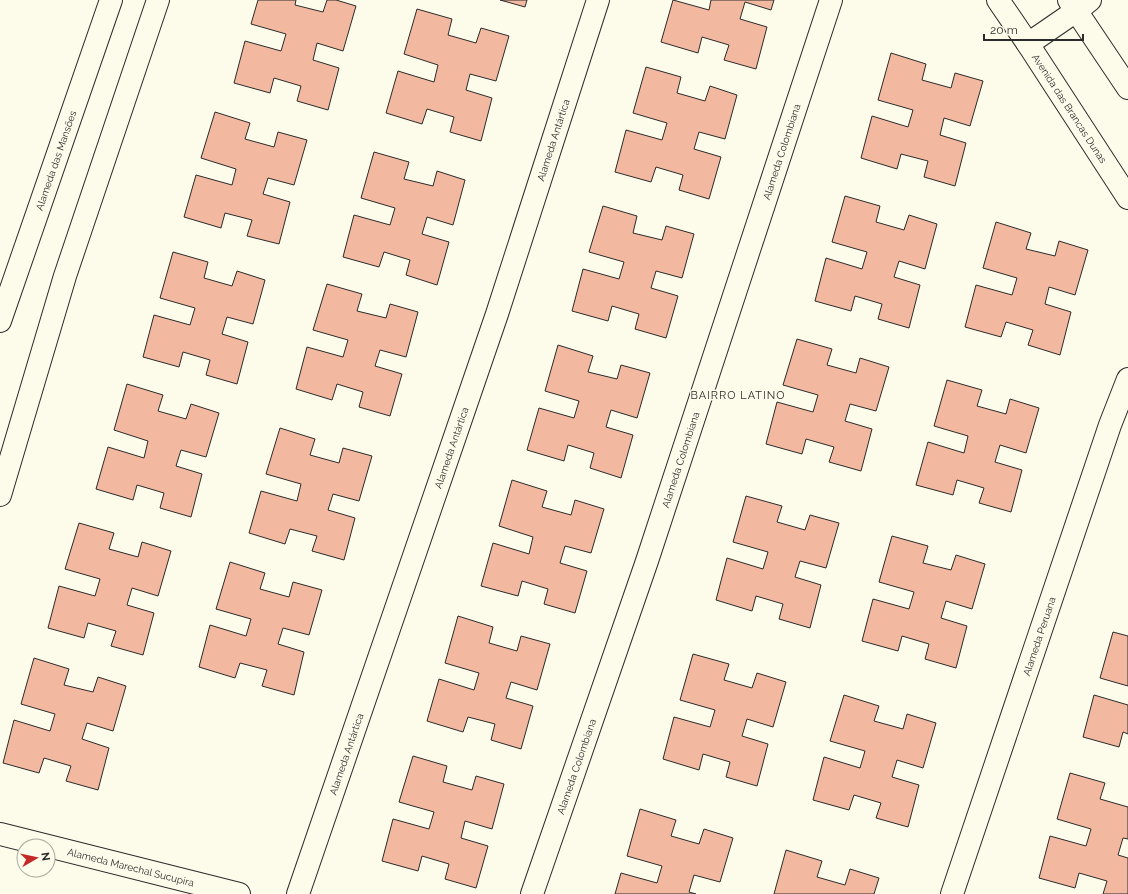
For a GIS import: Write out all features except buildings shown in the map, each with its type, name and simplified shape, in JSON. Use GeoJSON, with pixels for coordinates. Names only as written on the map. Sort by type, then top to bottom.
{"type":"FeatureCollection","features":[{"type":"Feature","properties":{"kind":"street","name":"Alameda das Mansões"},"geometry":{"type":"LineString","coordinates":[[1,318],[111,0]]}},
{"type":"Feature","properties":{"kind":"street"},"geometry":{"type":"LineString","coordinates":[[0,495],[65,276],[158,0]]}},
{"type":"Feature","properties":{"kind":"street","name":"Alameda Antártica"},"geometry":{"type":"LineString","coordinates":[[298,894],[494,321],[598,0]]}},
{"type":"Feature","properties":{"kind":"street","name":"Alameda Colombiana"},"geometry":{"type":"LineString","coordinates":[[532,894],[647,560],[831,0]]}},
{"type":"Feature","properties":{"kind":"street","name":"Avenida das Brancas Dunas"},"geometry":{"type":"LineString","coordinates":[[998,0],[1128,198]]}},
{"type":"Feature","properties":{"kind":"street"},"geometry":{"type":"LineString","coordinates":[[1028,44],[1079,4],[1128,88]]}},
{"type":"Feature","properties":{"kind":"street","name":"Alameda Peruana"},"geometry":{"type":"LineString","coordinates":[[952,894],[1110,425],[1128,379]]}},
{"type":"Feature","properties":{"kind":"street","name":"Alameda Marechal Sucupira"},"geometry":{"type":"LineString","coordinates":[[0,834],[239,894]]}},
{"type":"Feature","properties":{"kind":"district","name":"BAIRRO LATINO"},"geometry":{"type":"Point","coordinates":[738,395]}}]}
